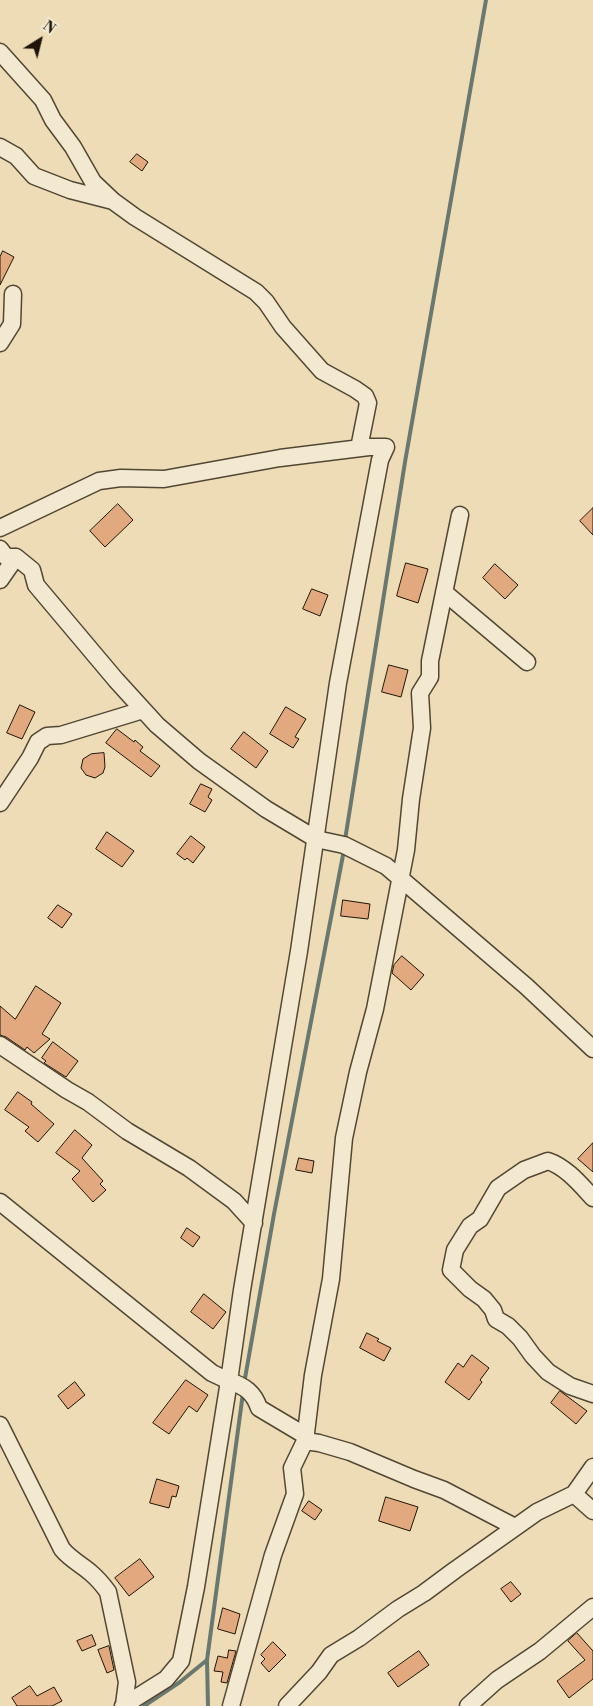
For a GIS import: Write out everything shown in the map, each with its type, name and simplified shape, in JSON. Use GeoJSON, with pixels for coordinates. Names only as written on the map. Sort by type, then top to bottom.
{"type":"FeatureCollection","features":[{"type":"Feature","properties":{"kind":"street"},"geometry":{"type":"LineString","coordinates":[[0,52],[43,100],[53,120],[73,147],[93,182],[113,201],[135,217],[256,292],[266,302],[283,327],[322,371],[365,396],[368,403],[359,448]]}},
{"type":"Feature","properties":{"kind":"street"},"geometry":{"type":"LineString","coordinates":[[0,147],[16,156],[34,176],[70,190],[113,201]]}},
{"type":"Feature","properties":{"kind":"street"},"geometry":{"type":"LineString","coordinates":[[0,343],[12,324],[13,294]]}},
{"type":"Feature","properties":{"kind":"street"},"geometry":{"type":"LineString","coordinates":[[0,528],[99,482],[121,478],[164,479],[280,458],[359,448],[386,447],[380,460],[338,683],[299,951],[242,1290],[196,1586],[181,1660],[166,1679],[123,1706]]}},
{"type":"Feature","properties":{"kind":"street"},"geometry":{"type":"LineString","coordinates":[[231,1706],[273,1555],[295,1494],[292,1468],[305,1439],[313,1375],[331,1279],[344,1138],[358,1072],[375,1009],[406,850],[411,799],[422,728],[420,693],[430,677],[430,661],[460,514]]}},
{"type":"Feature","properties":{"kind":"street"},"geometry":{"type":"LineString","coordinates":[[0,549],[6,557],[16,557],[32,570],[36,585],[116,680],[157,725],[198,760],[266,809],[316,839],[344,845],[386,866],[527,987],[593,1049]]}},
{"type":"Feature","properties":{"kind":"street"},"geometry":{"type":"LineString","coordinates":[[0,580],[16,557]]}},
{"type":"Feature","properties":{"kind":"street"},"geometry":{"type":"LineString","coordinates":[[444,592],[527,662]]}},
{"type":"Feature","properties":{"kind":"street"},"geometry":{"type":"LineString","coordinates":[[0,803],[30,758],[38,742],[47,736],[61,735],[143,710]]}},
{"type":"Feature","properties":{"kind":"street"},"geometry":{"type":"LineString","coordinates":[[0,1045],[88,1102],[127,1131],[189,1168],[234,1201],[254,1223]]}},
{"type":"Feature","properties":{"kind":"street"},"geometry":{"type":"LineString","coordinates":[[593,1198],[575,1179],[548,1161],[524,1170],[498,1188],[480,1218],[470,1226],[455,1250],[451,1270],[484,1299],[493,1310],[496,1319],[508,1326],[520,1338],[548,1372],[570,1386],[593,1394]]}},
{"type":"Feature","properties":{"kind":"street"},"geometry":{"type":"LineString","coordinates":[[0,1202],[212,1373],[244,1386],[256,1398],[259,1408],[305,1439],[350,1452],[444,1490],[515,1527]]}},
{"type":"Feature","properties":{"kind":"street"},"geometry":{"type":"LineString","coordinates":[[0,1424],[62,1549],[67,1556],[91,1572],[108,1592],[127,1682],[123,1706]]}},
{"type":"Feature","properties":{"kind":"street"},"geometry":{"type":"LineString","coordinates":[[287,1706],[319,1672],[331,1654],[359,1638],[398,1609],[424,1594],[454,1570],[537,1512],[574,1494],[593,1467]]}},
{"type":"Feature","properties":{"kind":"street"},"geometry":{"type":"LineString","coordinates":[[574,1494],[593,1511]]}},
{"type":"Feature","properties":{"kind":"street"},"geometry":{"type":"LineString","coordinates":[[468,1706],[497,1680],[540,1651],[593,1607]]}},
{"type":"Feature","properties":{"kind":"building"},"geometry":{"type":"Polygon","coordinates":[[[137,154],[148,162],[142,171],[130,162],[137,154]]]}},
{"type":"Feature","properties":{"kind":"building"},"geometry":{"type":"Polygon","coordinates":[[[3,251],[14,257],[0,285],[0,257],[3,251]]]}},
{"type":"Feature","properties":{"kind":"building"},"geometry":{"type":"Polygon","coordinates":[[[118,504],[133,520],[105,547],[90,531],[118,504]]]}},
{"type":"Feature","properties":{"kind":"building"},"geometry":{"type":"Polygon","coordinates":[[[593,508],[593,535],[580,521],[593,508]]]}},
{"type":"Feature","properties":{"kind":"building"},"geometry":{"type":"Polygon","coordinates":[[[406,563],[428,569],[418,603],[397,596],[406,563]]]}},
{"type":"Feature","properties":{"kind":"building"},"geometry":{"type":"Polygon","coordinates":[[[495,564],[518,585],[505,599],[483,578],[495,564]]]}},
{"type":"Feature","properties":{"kind":"building"},"geometry":{"type":"Polygon","coordinates":[[[312,589],[328,595],[320,616],[303,609],[312,589]]]}},
{"type":"Feature","properties":{"kind":"building"},"geometry":{"type":"Polygon","coordinates":[[[389,665],[408,670],[401,697],[382,692],[389,665]]]}},
{"type":"Feature","properties":{"kind":"building"},"geometry":{"type":"Polygon","coordinates":[[[20,705],[35,712],[22,739],[7,733],[20,705]]]}},
{"type":"Feature","properties":{"kind":"building"},"geometry":{"type":"Polygon","coordinates":[[[286,707],[306,719],[295,737],[299,739],[293,748],[270,734],[286,707]]]}},
{"type":"Feature","properties":{"kind":"building"},"geometry":{"type":"Polygon","coordinates":[[[117,729],[134,742],[135,740],[143,747],[140,751],[160,766],[151,777],[106,743],[117,729]]]}},
{"type":"Feature","properties":{"kind":"building"},"geometry":{"type":"Polygon","coordinates":[[[244,732],[268,751],[256,768],[231,749],[244,732]]]}},
{"type":"Feature","properties":{"kind":"building"},"geometry":{"type":"Polygon","coordinates":[[[104,753],[105,767],[103,773],[95,778],[86,775],[81,768],[83,759],[91,754],[104,753]]]}},
{"type":"Feature","properties":{"kind":"building"},"geometry":{"type":"Polygon","coordinates":[[[201,784],[212,789],[208,797],[212,800],[205,812],[190,804],[201,784]]]}},
{"type":"Feature","properties":{"kind":"building"},"geometry":{"type":"Polygon","coordinates":[[[107,832],[134,851],[122,867],[96,849],[107,832]]]}},
{"type":"Feature","properties":{"kind":"building"},"geometry":{"type":"Polygon","coordinates":[[[191,836],[205,847],[193,863],[177,854],[191,836]]]}},
{"type":"Feature","properties":{"kind":"building"},"geometry":{"type":"Polygon","coordinates":[[[343,900],[370,904],[368,919],[341,916],[343,900]]]}},
{"type":"Feature","properties":{"kind":"building"},"geometry":{"type":"Polygon","coordinates":[[[58,905],[72,914],[62,928],[48,918],[58,905]]]}},
{"type":"Feature","properties":{"kind":"building"},"geometry":{"type":"Polygon","coordinates":[[[402,956],[424,975],[411,990],[392,973],[394,965],[402,956]]]}},
{"type":"Feature","properties":{"kind":"building"},"geometry":{"type":"Polygon","coordinates":[[[36,986],[61,1003],[42,1034],[50,1039],[34,1053],[27,1047],[25,1050],[0,1035],[0,1006],[15,1019],[36,986]]]}},
{"type":"Feature","properties":{"kind":"building"},"geometry":{"type":"Polygon","coordinates":[[[53,1042],[78,1061],[66,1077],[44,1063],[46,1061],[42,1058],[53,1042]]]}},
{"type":"Feature","properties":{"kind":"building"},"geometry":{"type":"Polygon","coordinates":[[[18,1092],[32,1102],[31,1104],[54,1124],[38,1142],[25,1131],[29,1127],[5,1110],[18,1092]]]}},
{"type":"Feature","properties":{"kind":"building"},"geometry":{"type":"Polygon","coordinates":[[[75,1130],[92,1145],[82,1158],[103,1181],[100,1184],[106,1190],[93,1202],[72,1179],[80,1171],[56,1153],[75,1130]]]}},
{"type":"Feature","properties":{"kind":"building"},"geometry":{"type":"Polygon","coordinates":[[[593,1143],[593,1172],[578,1159],[593,1143]]]}},
{"type":"Feature","properties":{"kind":"building"},"geometry":{"type":"Polygon","coordinates":[[[299,1158],[314,1161],[312,1173],[296,1170],[299,1158]]]}},
{"type":"Feature","properties":{"kind":"building"},"geometry":{"type":"Polygon","coordinates":[[[187,1228],[200,1237],[193,1247],[181,1238],[187,1228]]]}},
{"type":"Feature","properties":{"kind":"building"},"geometry":{"type":"Polygon","coordinates":[[[204,1294],[226,1312],[213,1329],[191,1312],[204,1294]]]}},
{"type":"Feature","properties":{"kind":"building"},"geometry":{"type":"Polygon","coordinates":[[[367,1333],[391,1348],[384,1361],[360,1348],[367,1333]]]}},
{"type":"Feature","properties":{"kind":"building"},"geometry":{"type":"Polygon","coordinates":[[[472,1355],[489,1368],[469,1400],[445,1382],[458,1363],[463,1367],[472,1355]]]}},
{"type":"Feature","properties":{"kind":"building"},"geometry":{"type":"Polygon","coordinates":[[[186,1380],[208,1395],[197,1412],[189,1406],[169,1434],[153,1423],[186,1380]]]}},
{"type":"Feature","properties":{"kind":"building"},"geometry":{"type":"Polygon","coordinates":[[[75,1382],[85,1395],[68,1409],[58,1396],[75,1382]]]}},
{"type":"Feature","properties":{"kind":"building"},"geometry":{"type":"Polygon","coordinates":[[[560,1391],[587,1411],[576,1424],[551,1403],[560,1391]]]}},
{"type":"Feature","properties":{"kind":"building"},"geometry":{"type":"Polygon","coordinates":[[[157,1479],[179,1486],[176,1497],[172,1496],[169,1508],[150,1503],[157,1479]]]}},
{"type":"Feature","properties":{"kind":"building"},"geometry":{"type":"Polygon","coordinates":[[[386,1497],[418,1507],[410,1531],[379,1521],[386,1497]]]}},
{"type":"Feature","properties":{"kind":"building"},"geometry":{"type":"Polygon","coordinates":[[[309,1501],[322,1510],[315,1520],[302,1511],[309,1501]]]}},
{"type":"Feature","properties":{"kind":"building"},"geometry":{"type":"Polygon","coordinates":[[[140,1559],[154,1577],[129,1596],[115,1578],[140,1559]]]}},
{"type":"Feature","properties":{"kind":"building"},"geometry":{"type":"Polygon","coordinates":[[[511,1582],[521,1594],[511,1602],[501,1589],[511,1582]]]}},
{"type":"Feature","properties":{"kind":"building"},"geometry":{"type":"Polygon","coordinates":[[[223,1608],[240,1614],[235,1634],[218,1629],[223,1608]]]}},
{"type":"Feature","properties":{"kind":"building"},"geometry":{"type":"Polygon","coordinates":[[[577,1633],[593,1651],[593,1679],[569,1698],[557,1681],[585,1660],[568,1641],[577,1633]]]}},
{"type":"Feature","properties":{"kind":"building"},"geometry":{"type":"Polygon","coordinates":[[[92,1635],[96,1645],[82,1651],[77,1641],[92,1635]]]}},
{"type":"Feature","properties":{"kind":"building"},"geometry":{"type":"Polygon","coordinates":[[[273,1642],[286,1655],[269,1672],[261,1663],[265,1659],[261,1655],[273,1642]]]}},
{"type":"Feature","properties":{"kind":"building"},"geometry":{"type":"Polygon","coordinates":[[[109,1646],[114,1670],[107,1673],[98,1650],[109,1646]]]}},
{"type":"Feature","properties":{"kind":"building"},"geometry":{"type":"Polygon","coordinates":[[[229,1650],[236,1651],[227,1683],[221,1682],[223,1672],[214,1671],[218,1656],[227,1658],[229,1650]]]}},
{"type":"Feature","properties":{"kind":"building"},"geometry":{"type":"Polygon","coordinates":[[[419,1651],[429,1665],[398,1687],[388,1673],[419,1651]]]}},
{"type":"Feature","properties":{"kind":"building"},"geometry":{"type":"Polygon","coordinates":[[[30,1686],[37,1696],[54,1687],[62,1701],[52,1706],[17,1706],[12,1698],[30,1686]]]}},
{"type":"Feature","properties":{"kind":"waterway"},"geometry":{"type":"LineString","coordinates":[[345,840],[405,462],[486,0]]}},
{"type":"Feature","properties":{"kind":"waterway"},"geometry":{"type":"LineString","coordinates":[[244,1384],[274,1214],[344,850]]}},
{"type":"Feature","properties":{"kind":"waterway"},"geometry":{"type":"LineString","coordinates":[[144,1706],[180,1682],[207,1660],[243,1393]]}},
{"type":"Feature","properties":{"kind":"waterway"},"geometry":{"type":"LineString","coordinates":[[207,1660],[208,1706]]}}]}
